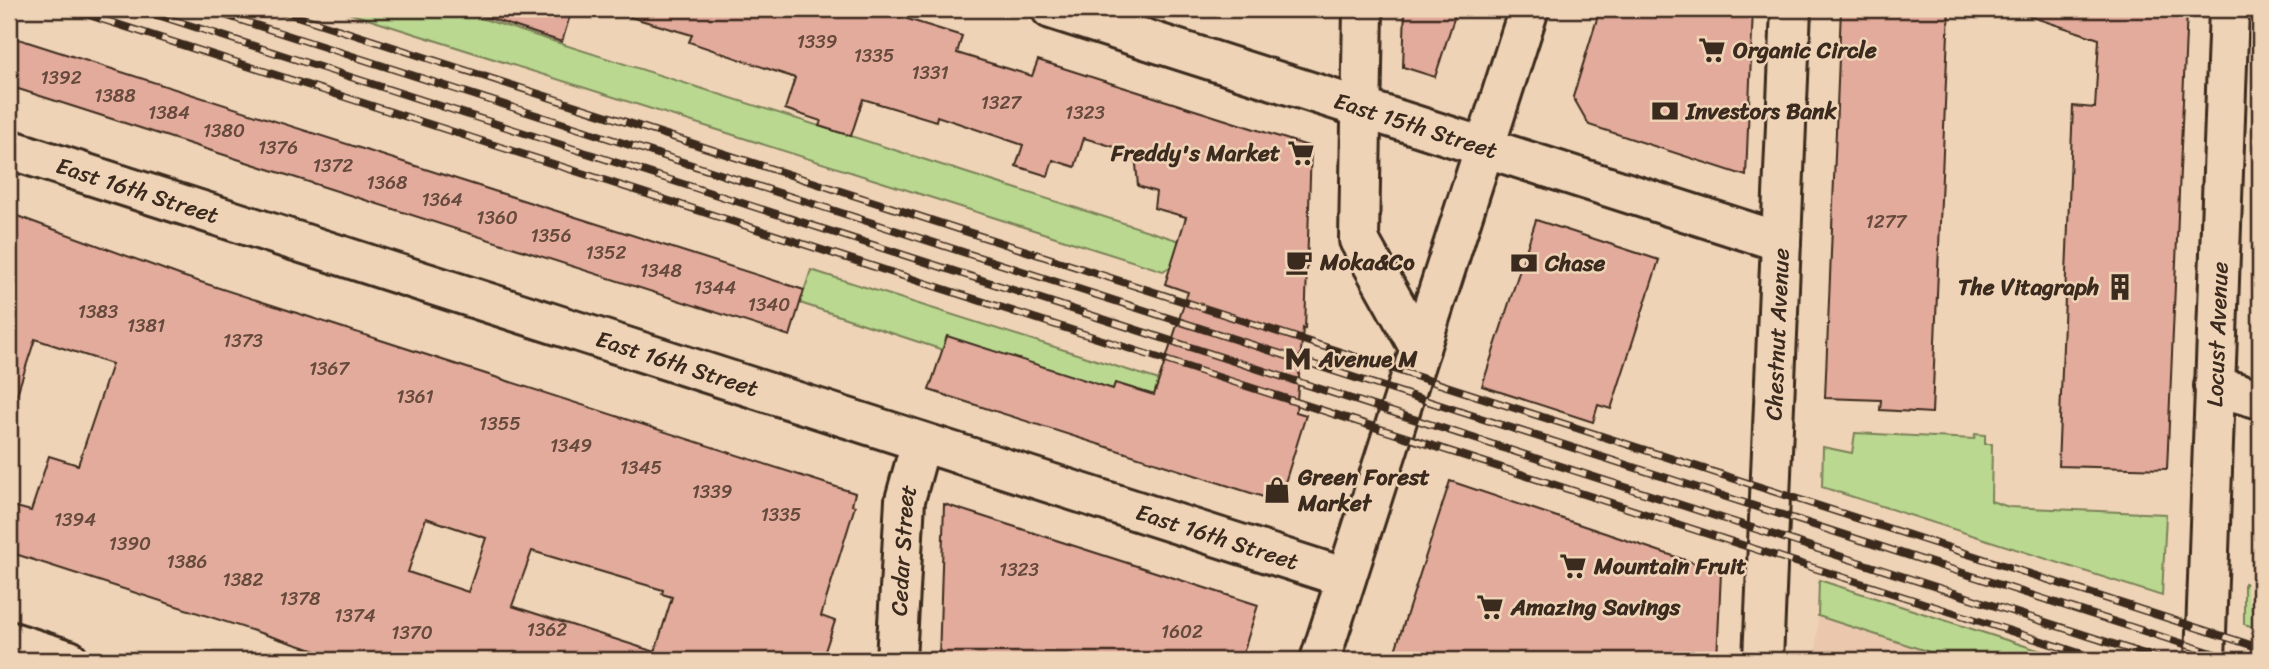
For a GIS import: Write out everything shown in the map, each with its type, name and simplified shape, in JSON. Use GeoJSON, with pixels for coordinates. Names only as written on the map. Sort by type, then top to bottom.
{"type":"FeatureCollection","features":[{"type":"Feature","properties":{"kind":"street","name":"East 15th Street"},"geometry":{"type":"LineString","coordinates":[[1051,9],[1781,242]]}},
{"type":"Feature","properties":{"kind":"street"},"geometry":{"type":"LineString","coordinates":[[1363,9],[1359,106],[1359,240],[1420,349]]}},
{"type":"Feature","properties":{"kind":"street"},"geometry":{"type":"LineString","coordinates":[[1320,660],[1529,9]]}},
{"type":"Feature","properties":{"kind":"street","name":"Chestnut Avenue"},"geometry":{"type":"LineString","coordinates":[[1763,660],[1791,9]]}},
{"type":"Feature","properties":{"kind":"street","name":"Locust Avenue"},"geometry":{"type":"LineString","coordinates":[[2204,660],[2230,9]]}},
{"type":"Feature","properties":{"kind":"street","name":"East 16th Street"},"geometry":{"type":"LineString","coordinates":[[9,149],[1346,578]]}},
{"type":"Feature","properties":{"kind":"street"},"geometry":{"type":"LineString","coordinates":[[2214,386],[2260,399]]}},
{"type":"Feature","properties":{"kind":"street","name":"Cedar Street"},"geometry":{"type":"LineString","coordinates":[[896,660],[905,500],[921,442]]}},
{"type":"Feature","properties":{"kind":"street"},"geometry":{"type":"LineString","coordinates":[[9,641],[69,660]]}},
{"type":"Feature","properties":{"kind":"shaded area"},"geometry":{"type":"Polygon","coordinates":[[[1818,616],[1954,660],[1816,660],[1818,616]]]}},
{"type":"Feature","properties":{"kind":"green space"},"geometry":{"type":"Polygon","coordinates":[[[336,9],[452,9],[1202,248],[1163,271],[336,9]]]}},
{"type":"Feature","properties":{"kind":"green space"},"geometry":{"type":"Polygon","coordinates":[[[811,270],[1159,380],[1154,395],[1116,383],[1113,389],[943,350],[800,303],[811,270]]]}},
{"type":"Feature","properties":{"kind":"green space"},"geometry":{"type":"Polygon","coordinates":[[[1855,433],[1974,439],[1975,434],[1985,435],[1985,444],[1992,444],[1991,501],[2009,507],[2166,514],[2162,596],[1822,487],[1823,447],[1852,453],[1855,433]]]}},
{"type":"Feature","properties":{"kind":"green space"},"geometry":{"type":"Polygon","coordinates":[[[1819,580],[2069,660],[1954,660],[1818,616],[1819,580]]]}},
{"type":"Feature","properties":{"kind":"green space"},"geometry":{"type":"Polygon","coordinates":[[[2244,583],[2260,588],[2260,629],[2244,624],[2244,583]]]}},
{"type":"Feature","properties":{"kind":"building"},"geometry":{"type":"Polygon","coordinates":[[[481,9],[572,9],[562,42],[480,15],[481,9]]]}},
{"type":"Feature","properties":{"kind":"building"},"geometry":{"type":"Polygon","coordinates":[[[631,9],[875,9],[962,36],[957,53],[1032,76],[1038,60],[1311,147],[1305,329],[1303,328],[1296,412],[1306,415],[1279,502],[929,390],[947,336],[1113,389],[1115,383],[1154,395],[1188,292],[1165,284],[1186,217],[1154,208],[1156,192],[1138,186],[1135,153],[1084,138],[1075,167],[1053,160],[1048,176],[1016,166],[1023,145],[937,116],[936,121],[863,99],[851,136],[819,126],[821,121],[785,109],[795,78],[689,42],[692,35],[630,17],[631,9]]]}},
{"type":"Feature","properties":{"kind":"building"},"geometry":{"type":"Polygon","coordinates":[[[1405,9],[1457,9],[1435,77],[1403,67],[1405,9]]]}},
{"type":"Feature","properties":{"kind":"building","name":"Investors Bank"},"geometry":{"type":"Polygon","coordinates":[[[1600,9],[1753,9],[1746,176],[1589,125],[1573,97],[1600,9]]]}},
{"type":"Feature","properties":{"kind":"building","name":"The Vitagraph"},"geometry":{"type":"Polygon","coordinates":[[[1841,9],[1949,9],[1932,413],[1880,410],[1881,400],[1825,398],[1841,9]]]}},
{"type":"Feature","properties":{"kind":"building","name":"The Vitagraph"},"geometry":{"type":"Polygon","coordinates":[[[2027,9],[2187,9],[2167,469],[2058,466],[2073,106],[2095,108],[2099,39],[2026,15],[2027,9]]]}},
{"type":"Feature","properties":{"kind":"building"},"geometry":{"type":"Polygon","coordinates":[[[9,36],[804,290],[790,336],[9,86],[9,36]]]}},
{"type":"Feature","properties":{"kind":"building"},"geometry":{"type":"Polygon","coordinates":[[[9,213],[182,276],[855,493],[852,505],[855,506],[821,616],[835,621],[822,660],[344,660],[9,552],[9,505],[31,511],[49,456],[78,465],[112,364],[35,339],[15,400],[9,399],[9,213]],[[426,518],[408,572],[468,592],[486,538],[426,518]],[[532,551],[512,606],[655,652],[672,597],[662,594],[663,590],[532,551]]]}},
{"type":"Feature","properties":{"kind":"building"},"geometry":{"type":"Polygon","coordinates":[[[1536,220],[1659,260],[1611,409],[1598,405],[1593,422],[1482,386],[1536,220]]]}},
{"type":"Feature","properties":{"kind":"building"},"geometry":{"type":"Polygon","coordinates":[[[1450,481],[1721,572],[1717,660],[1392,660],[1450,481]]]}},
{"type":"Feature","properties":{"kind":"building"},"geometry":{"type":"Polygon","coordinates":[[[944,504],[1258,605],[1241,660],[939,660],[944,504]]]}},
{"type":"Feature","properties":{"kind":"railway"},"geometry":{"type":"LineString","coordinates":[[70,9],[2101,660]]}},
{"type":"Feature","properties":{"kind":"railway"},"geometry":{"type":"LineString","coordinates":[[139,9],[2163,660]]}},
{"type":"Feature","properties":{"kind":"railway"},"geometry":{"type":"LineString","coordinates":[[206,9],[2234,660]]}},
{"type":"Feature","properties":{"kind":"railway"},"geometry":{"type":"LineString","coordinates":[[275,9],[2260,648]]}},
{"type":"Feature","properties":{"kind":"place","name":"Organic Circle"},"geometry":{"type":"Point","coordinates":[1712,50]}},
{"type":"Feature","properties":{"kind":"place","name":"Investors Bank"},"geometry":{"type":"Point","coordinates":[1665,111]}},
{"type":"Feature","properties":{"kind":"place","name":"Freddy's Market"},"geometry":{"type":"Point","coordinates":[1301,153]}},
{"type":"Feature","properties":{"kind":"place","name":"Moka&Co"},"geometry":{"type":"Point","coordinates":[1299,262]}},
{"type":"Feature","properties":{"kind":"place","name":"Chase"},"geometry":{"type":"Point","coordinates":[1524,263]}},
{"type":"Feature","properties":{"kind":"place","name":"The Vitagraph"},"geometry":{"type":"Point","coordinates":[2120,287]}},
{"type":"Feature","properties":{"kind":"place","name":"Avenue M"},"geometry":{"type":"Point","coordinates":[1298,359]}},
{"type":"Feature","properties":{"kind":"place","name":"Green Forest Market"},"geometry":{"type":"Point","coordinates":[1277,490]}},
{"type":"Feature","properties":{"kind":"place","name":"Mountain Fruit"},"geometry":{"type":"Point","coordinates":[1573,566]}},
{"type":"Feature","properties":{"kind":"place","name":"Amazing Savings"},"geometry":{"type":"Point","coordinates":[1490,607]}}]}
